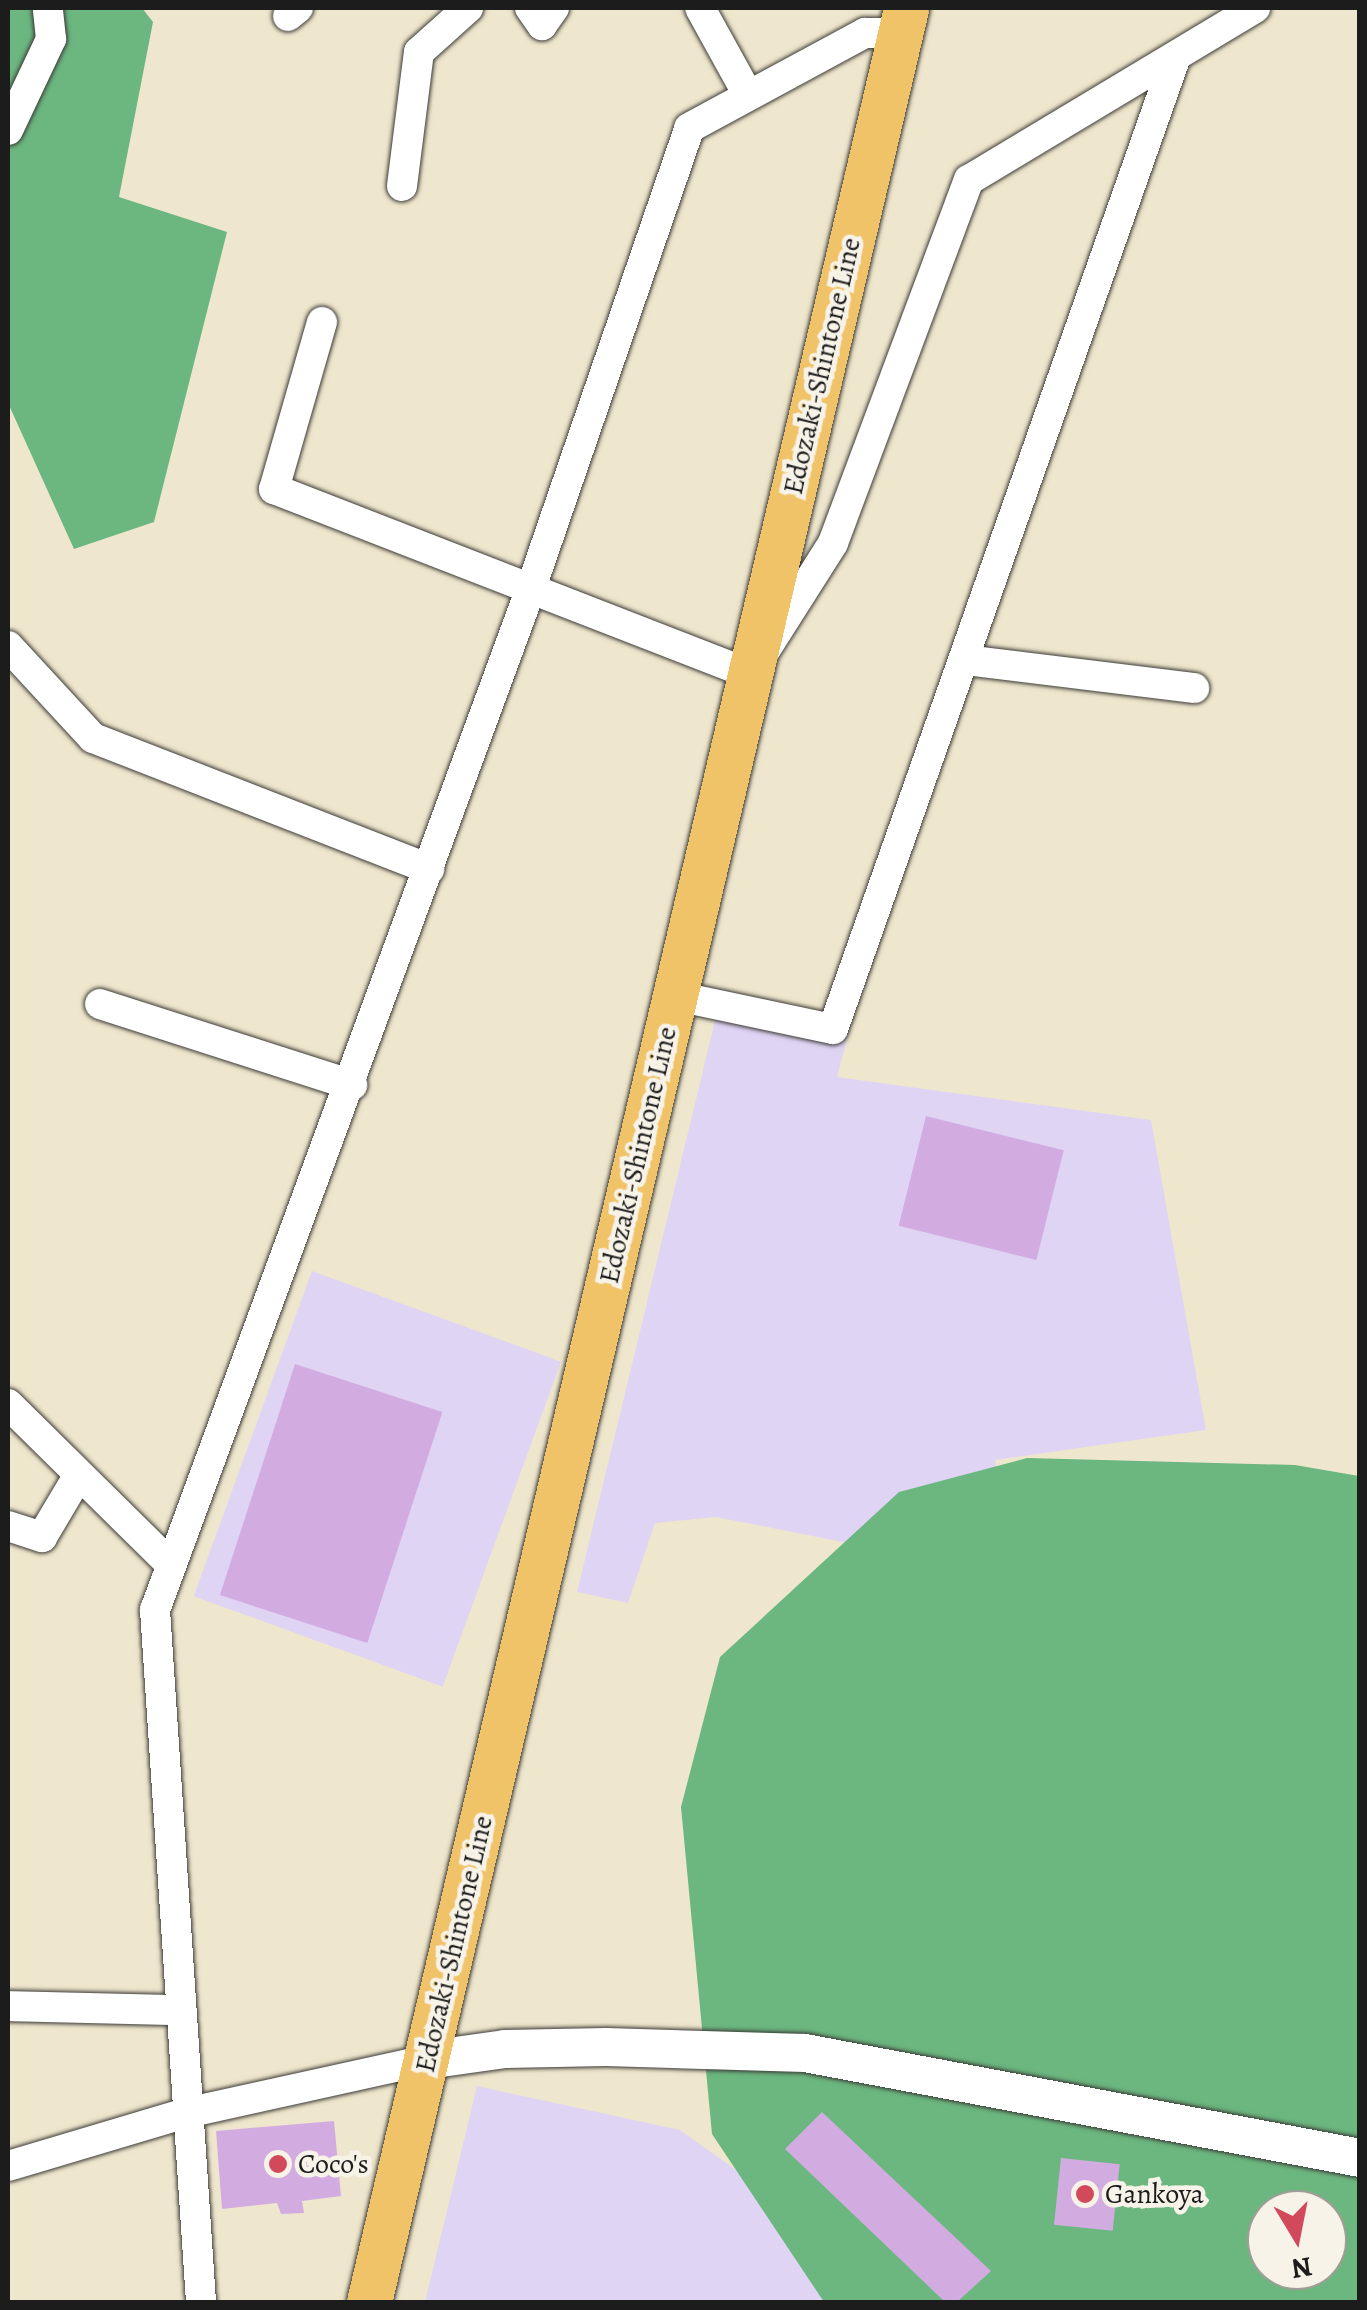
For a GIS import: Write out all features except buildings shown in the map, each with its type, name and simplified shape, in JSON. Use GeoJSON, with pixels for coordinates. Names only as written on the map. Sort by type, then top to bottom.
{"type":"FeatureCollection","features":[{"type":"Feature","properties":{"kind":"main road","name":"Edozaki-Shintone Line"},"geometry":{"type":"LineString","coordinates":[[369,2302],[903,20]]}},
{"type":"Feature","properties":{"kind":"street"},"geometry":{"type":"LineString","coordinates":[[8,130],[51,39],[48,8]]}},
{"type":"Feature","properties":{"kind":"street"},"geometry":{"type":"LineString","coordinates":[[402,186],[419,52],[468,8]]}},
{"type":"Feature","properties":{"kind":"street"},"geometry":{"type":"LineString","coordinates":[[530,8],[542,26],[554,8]]}},
{"type":"Feature","properties":{"kind":"street"},"geometry":{"type":"LineString","coordinates":[[700,8],[748,94]]}},
{"type":"Feature","properties":{"kind":"street"},"geometry":{"type":"LineString","coordinates":[[322,322],[274,489],[750,674],[832,543],[969,180],[1174,62],[1255,8]]}},
{"type":"Feature","properties":{"kind":"street"},"geometry":{"type":"LineString","coordinates":[[201,2302],[178,2010],[155,1610],[352,1085],[532,588],[689,128],[866,32],[903,20]]}},
{"type":"Feature","properties":{"kind":"street"},"geometry":{"type":"LineString","coordinates":[[676,996],[834,1030],[1174,62]]}},
{"type":"Feature","properties":{"kind":"street"},"geometry":{"type":"LineString","coordinates":[[8,646],[93,738],[429,868]]}},
{"type":"Feature","properties":{"kind":"street"},"geometry":{"type":"LineString","coordinates":[[965,660],[1194,688]]}},
{"type":"Feature","properties":{"kind":"street"},"geometry":{"type":"LineString","coordinates":[[100,1004],[352,1085]]}},
{"type":"Feature","properties":{"kind":"street"},"geometry":{"type":"LineString","coordinates":[[8,1404],[77,1478],[170,1564]]}},
{"type":"Feature","properties":{"kind":"street"},"geometry":{"type":"LineString","coordinates":[[8,1526],[42,1537],[77,1478]]}},
{"type":"Feature","properties":{"kind":"street"},"geometry":{"type":"LineString","coordinates":[[8,2006],[178,2010]]}},
{"type":"Feature","properties":{"kind":"street"},"geometry":{"type":"LineString","coordinates":[[8,2166],[186,2113],[427,2060],[522,2048],[805,2054],[1360,2158]]}},
{"type":"Feature","properties":{"kind":"shaded area"},"geometry":{"type":"Polygon","coordinates":[[[719,1004],[850,1028],[837,1077],[1151,1120],[1206,1430],[995,1460],[1014,1549],[958,1565],[716,1517],[655,1523],[628,1603],[577,1592],[719,1004]]]}},
{"type":"Feature","properties":{"kind":"shaded area"},"geometry":{"type":"Polygon","coordinates":[[[312,1271],[561,1362],[443,1687],[194,1596],[312,1271]]]}},
{"type":"Feature","properties":{"kind":"shaded area"},"geometry":{"type":"Polygon","coordinates":[[[477,2086],[680,2130],[763,2189],[860,2302],[425,2302],[477,2086]]]}},
{"type":"Feature","properties":{"kind":"green space"},"geometry":{"type":"Polygon","coordinates":[[[8,8],[142,8],[153,22],[119,197],[227,232],[154,522],[74,549],[8,403],[8,8]]]}},
{"type":"Feature","properties":{"kind":"green space"},"geometry":{"type":"Polygon","coordinates":[[[1027,1458],[1295,1465],[1359,1476],[1359,2302],[824,2302],[712,2134],[681,1807],[720,1657],[899,1492],[1027,1458]]]}},
{"type":"Feature","properties":{"kind":"place","name":"Coco's"},"geometry":{"type":"Point","coordinates":[278,2164]}},
{"type":"Feature","properties":{"kind":"place","name":"Gankoya"},"geometry":{"type":"Point","coordinates":[1085,2194]}}]}
